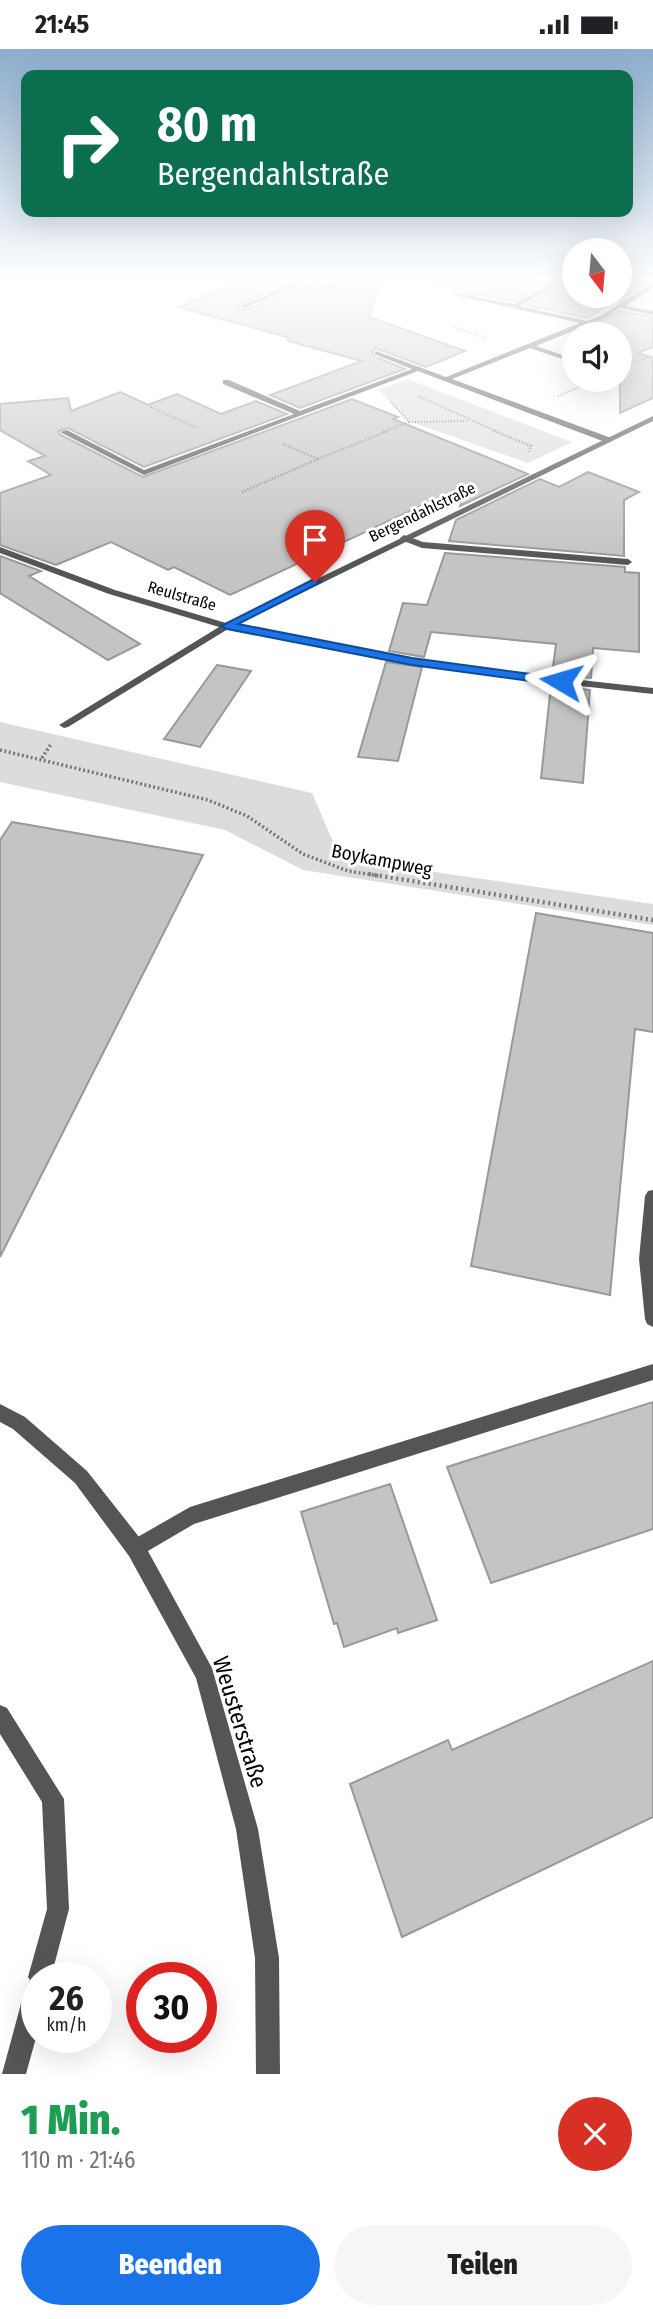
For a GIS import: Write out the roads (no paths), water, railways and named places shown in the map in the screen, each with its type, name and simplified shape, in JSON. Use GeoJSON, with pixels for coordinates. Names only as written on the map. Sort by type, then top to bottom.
{"type":"FeatureCollection","features":[{"type":"Feature","properties":{"kind":"street"},"geometry":{"type":"LineString","coordinates":[[64,432],[144,473],[414,370]]}},
{"type":"Feature","properties":{"kind":"street"},"geometry":{"type":"LineString","coordinates":[[422,370],[608,440]]}},
{"type":"Feature","properties":{"kind":"street"},"geometry":{"type":"LineString","coordinates":[[446,379],[468,370]]}},
{"type":"Feature","properties":{"kind":"street"},"geometry":{"type":"LineString","coordinates":[[226,382],[301,414]]}},
{"type":"Feature","properties":{"kind":"street","name":"Bergendahlstraße"},"geometry":{"type":"LineString","coordinates":[[64,725],[227,626],[653,418]]}},
{"type":"Feature","properties":{"kind":"street"},"geometry":{"type":"LineString","coordinates":[[404,538],[422,545],[628,562]]}},
{"type":"Feature","properties":{"kind":"street","name":"Reulstraße"},"geometry":{"type":"LineString","coordinates":[[0,550],[121,594],[227,626],[412,661],[538,679],[653,691]]}},
{"type":"Feature","properties":{"kind":"street"},"geometry":{"type":"LineString","coordinates":[[653,1196],[647,1259],[653,1319]]}},
{"type":"Feature","properties":{"kind":"street"},"geometry":{"type":"LineString","coordinates":[[136,1549],[190,1516],[653,1372]]}},
{"type":"Feature","properties":{"kind":"street","name":"Weusterstraße"},"geometry":{"type":"LineString","coordinates":[[0,1412],[19,1423],[81,1477],[136,1549],[205,1675],[247,1829],[267,1958],[268,2074]]}},
{"type":"Feature","properties":{"kind":"street"},"geometry":{"type":"LineString","coordinates":[[0,1715],[53,1799],[58,1909],[44,1962]]}},
{"type":"Feature","properties":{"kind":"street"},"geometry":{"type":"LineString","coordinates":[[14,2074],[21,2048]]}}]}
